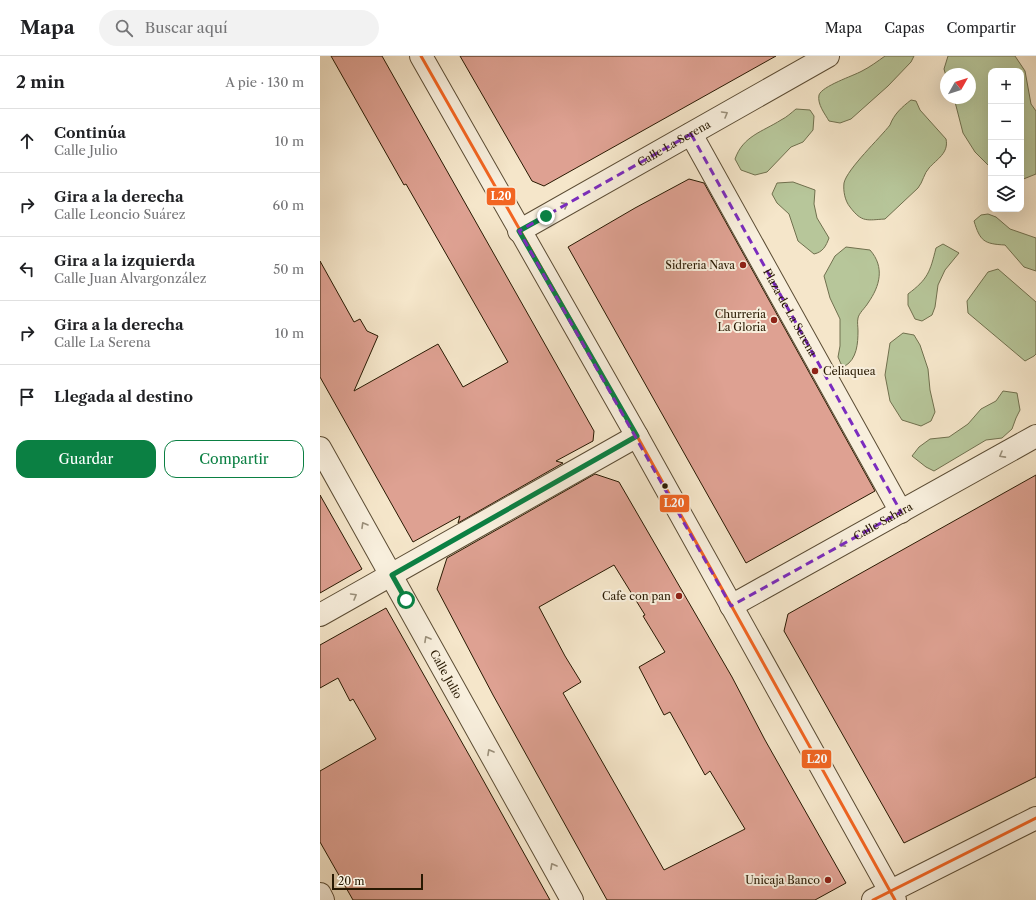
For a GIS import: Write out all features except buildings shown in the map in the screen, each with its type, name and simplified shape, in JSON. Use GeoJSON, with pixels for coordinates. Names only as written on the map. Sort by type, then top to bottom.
{"type":"FeatureCollection","features":[{"type":"Feature","properties":{"kind":"street"},"geometry":{"type":"LineString","coordinates":[[421,56],[519,231],[637,436],[731,606],[887,897],[1036,818]]}},
{"type":"Feature","properties":{"kind":"street","name":"Calle La Serena"},"geometry":{"type":"LineString","coordinates":[[519,231],[828,56]]}},
{"type":"Feature","properties":{"kind":"street","name":"Plaza de La Serena"},"geometry":{"type":"LineString","coordinates":[[691,134],[901,512]]}},
{"type":"Feature","properties":{"kind":"street"},"geometry":{"type":"LineString","coordinates":[[320,615],[637,436]]}},
{"type":"Feature","properties":{"kind":"street","name":"Calle Sahara"},"geometry":{"type":"LineString","coordinates":[[731,606],[1036,436]]}},
{"type":"Feature","properties":{"kind":"street","name":"Calle Julio"},"geometry":{"type":"LineString","coordinates":[[320,448],[572,900]]}},
{"type":"Feature","properties":{"kind":"street"},"geometry":{"type":"LineString","coordinates":[[320,894],[323,900]]}},
{"type":"Feature","properties":{"kind":"highlighted area"},"geometry":{"type":"Polygon","coordinates":[[[691,134],[901,512],[731,606],[519,231],[691,134]]]}},
{"type":"Feature","properties":{"kind":"green space"},"geometry":{"type":"Polygon","coordinates":[[[885,56],[914,56],[911,62],[888,86],[851,119],[840,123],[829,121],[819,102],[819,95],[821,92],[826,88],[874,64],[885,56]]]}},
{"type":"Feature","properties":{"kind":"green space"},"geometry":{"type":"Polygon","coordinates":[[[948,56],[1015,56],[1023,68],[988,68],[988,165],[975,152],[963,133],[956,104],[976,104],[976,68],[944,68],[948,56]]]}},
{"type":"Feature","properties":{"kind":"green space"},"geometry":{"type":"Polygon","coordinates":[[[1024,70],[1031,104],[1036,111],[1036,174],[1024,179],[1024,70]]]}},
{"type":"Feature","properties":{"kind":"green space"},"geometry":{"type":"Polygon","coordinates":[[[911,100],[916,101],[920,110],[946,139],[946,148],[942,155],[927,170],[918,188],[885,219],[869,220],[862,218],[858,216],[848,205],[844,193],[844,183],[846,177],[857,162],[890,125],[894,117],[904,105],[911,100]]]}},
{"type":"Feature","properties":{"kind":"green space"},"geometry":{"type":"Polygon","coordinates":[[[796,109],[810,110],[814,116],[813,130],[803,142],[791,147],[767,172],[755,175],[741,170],[735,159],[738,151],[743,145],[754,135],[785,118],[796,109]]]}},
{"type":"Feature","properties":{"kind":"green space"},"geometry":{"type":"Polygon","coordinates":[[[793,182],[815,190],[814,204],[817,218],[829,238],[827,244],[820,252],[814,254],[798,241],[789,214],[777,203],[772,194],[777,183],[793,182]]]}},
{"type":"Feature","properties":{"kind":"green space"},"geometry":{"type":"Polygon","coordinates":[[[988,214],[996,217],[1010,229],[1036,238],[1036,271],[1024,267],[1005,245],[992,244],[981,237],[974,221],[981,215],[988,214]]]}},
{"type":"Feature","properties":{"kind":"green space"},"geometry":{"type":"Polygon","coordinates":[[[943,244],[959,253],[945,270],[938,285],[935,307],[932,315],[922,321],[915,319],[908,305],[908,294],[924,279],[930,269],[936,248],[943,244]]]}},
{"type":"Feature","properties":{"kind":"green space"},"geometry":{"type":"Polygon","coordinates":[[[846,247],[870,250],[878,263],[879,276],[878,283],[872,297],[859,316],[858,341],[856,350],[852,359],[845,366],[841,364],[838,357],[840,346],[840,319],[830,298],[824,276],[835,256],[846,247]]]}},
{"type":"Feature","properties":{"kind":"green space"},"geometry":{"type":"Polygon","coordinates":[[[998,269],[1036,302],[1036,354],[1025,361],[968,313],[967,301],[988,272],[998,269]]]}},
{"type":"Feature","properties":{"kind":"green space"},"geometry":{"type":"Polygon","coordinates":[[[903,333],[914,335],[920,345],[928,369],[930,390],[935,412],[931,421],[921,426],[902,420],[890,401],[885,375],[890,343],[903,333]]]}},
{"type":"Feature","properties":{"kind":"green space"},"geometry":{"type":"Polygon","coordinates":[[[1003,391],[1017,393],[1020,410],[1012,429],[1002,438],[986,440],[934,471],[926,467],[912,456],[919,447],[930,439],[949,437],[968,424],[981,409],[996,401],[1003,391]]]}},
{"type":"Feature","properties":{"kind":"transit line","name":"L20"},"geometry":{"type":"LineString","coordinates":[[421,56],[637,436],[895,900]]}},
{"type":"Feature","properties":{"kind":"transit line","name":"L20"},"geometry":{"type":"LineString","coordinates":[[873,900],[1036,818]]}},
{"type":"Feature","properties":{"kind":"place","name":"Sidreria Nava"},"geometry":{"type":"Point","coordinates":[743,265]}},
{"type":"Feature","properties":{"kind":"place","name":"Churrería La Gloria"},"geometry":{"type":"Point","coordinates":[774,320]}},
{"type":"Feature","properties":{"kind":"place","name":"Celiaquea"},"geometry":{"type":"Point","coordinates":[815,371]}},
{"type":"Feature","properties":{"kind":"place","name":"Cafe con pan"},"geometry":{"type":"Point","coordinates":[679,596]}},
{"type":"Feature","properties":{"kind":"place","name":"Unicaja Banco"},"geometry":{"type":"Point","coordinates":[828,880]}},
{"type":"Feature","properties":{"kind":"route"},"geometry":{"type":"LineString","coordinates":[[406,600],[392,575],[637,436],[519,231],[546,216]]}}]}
